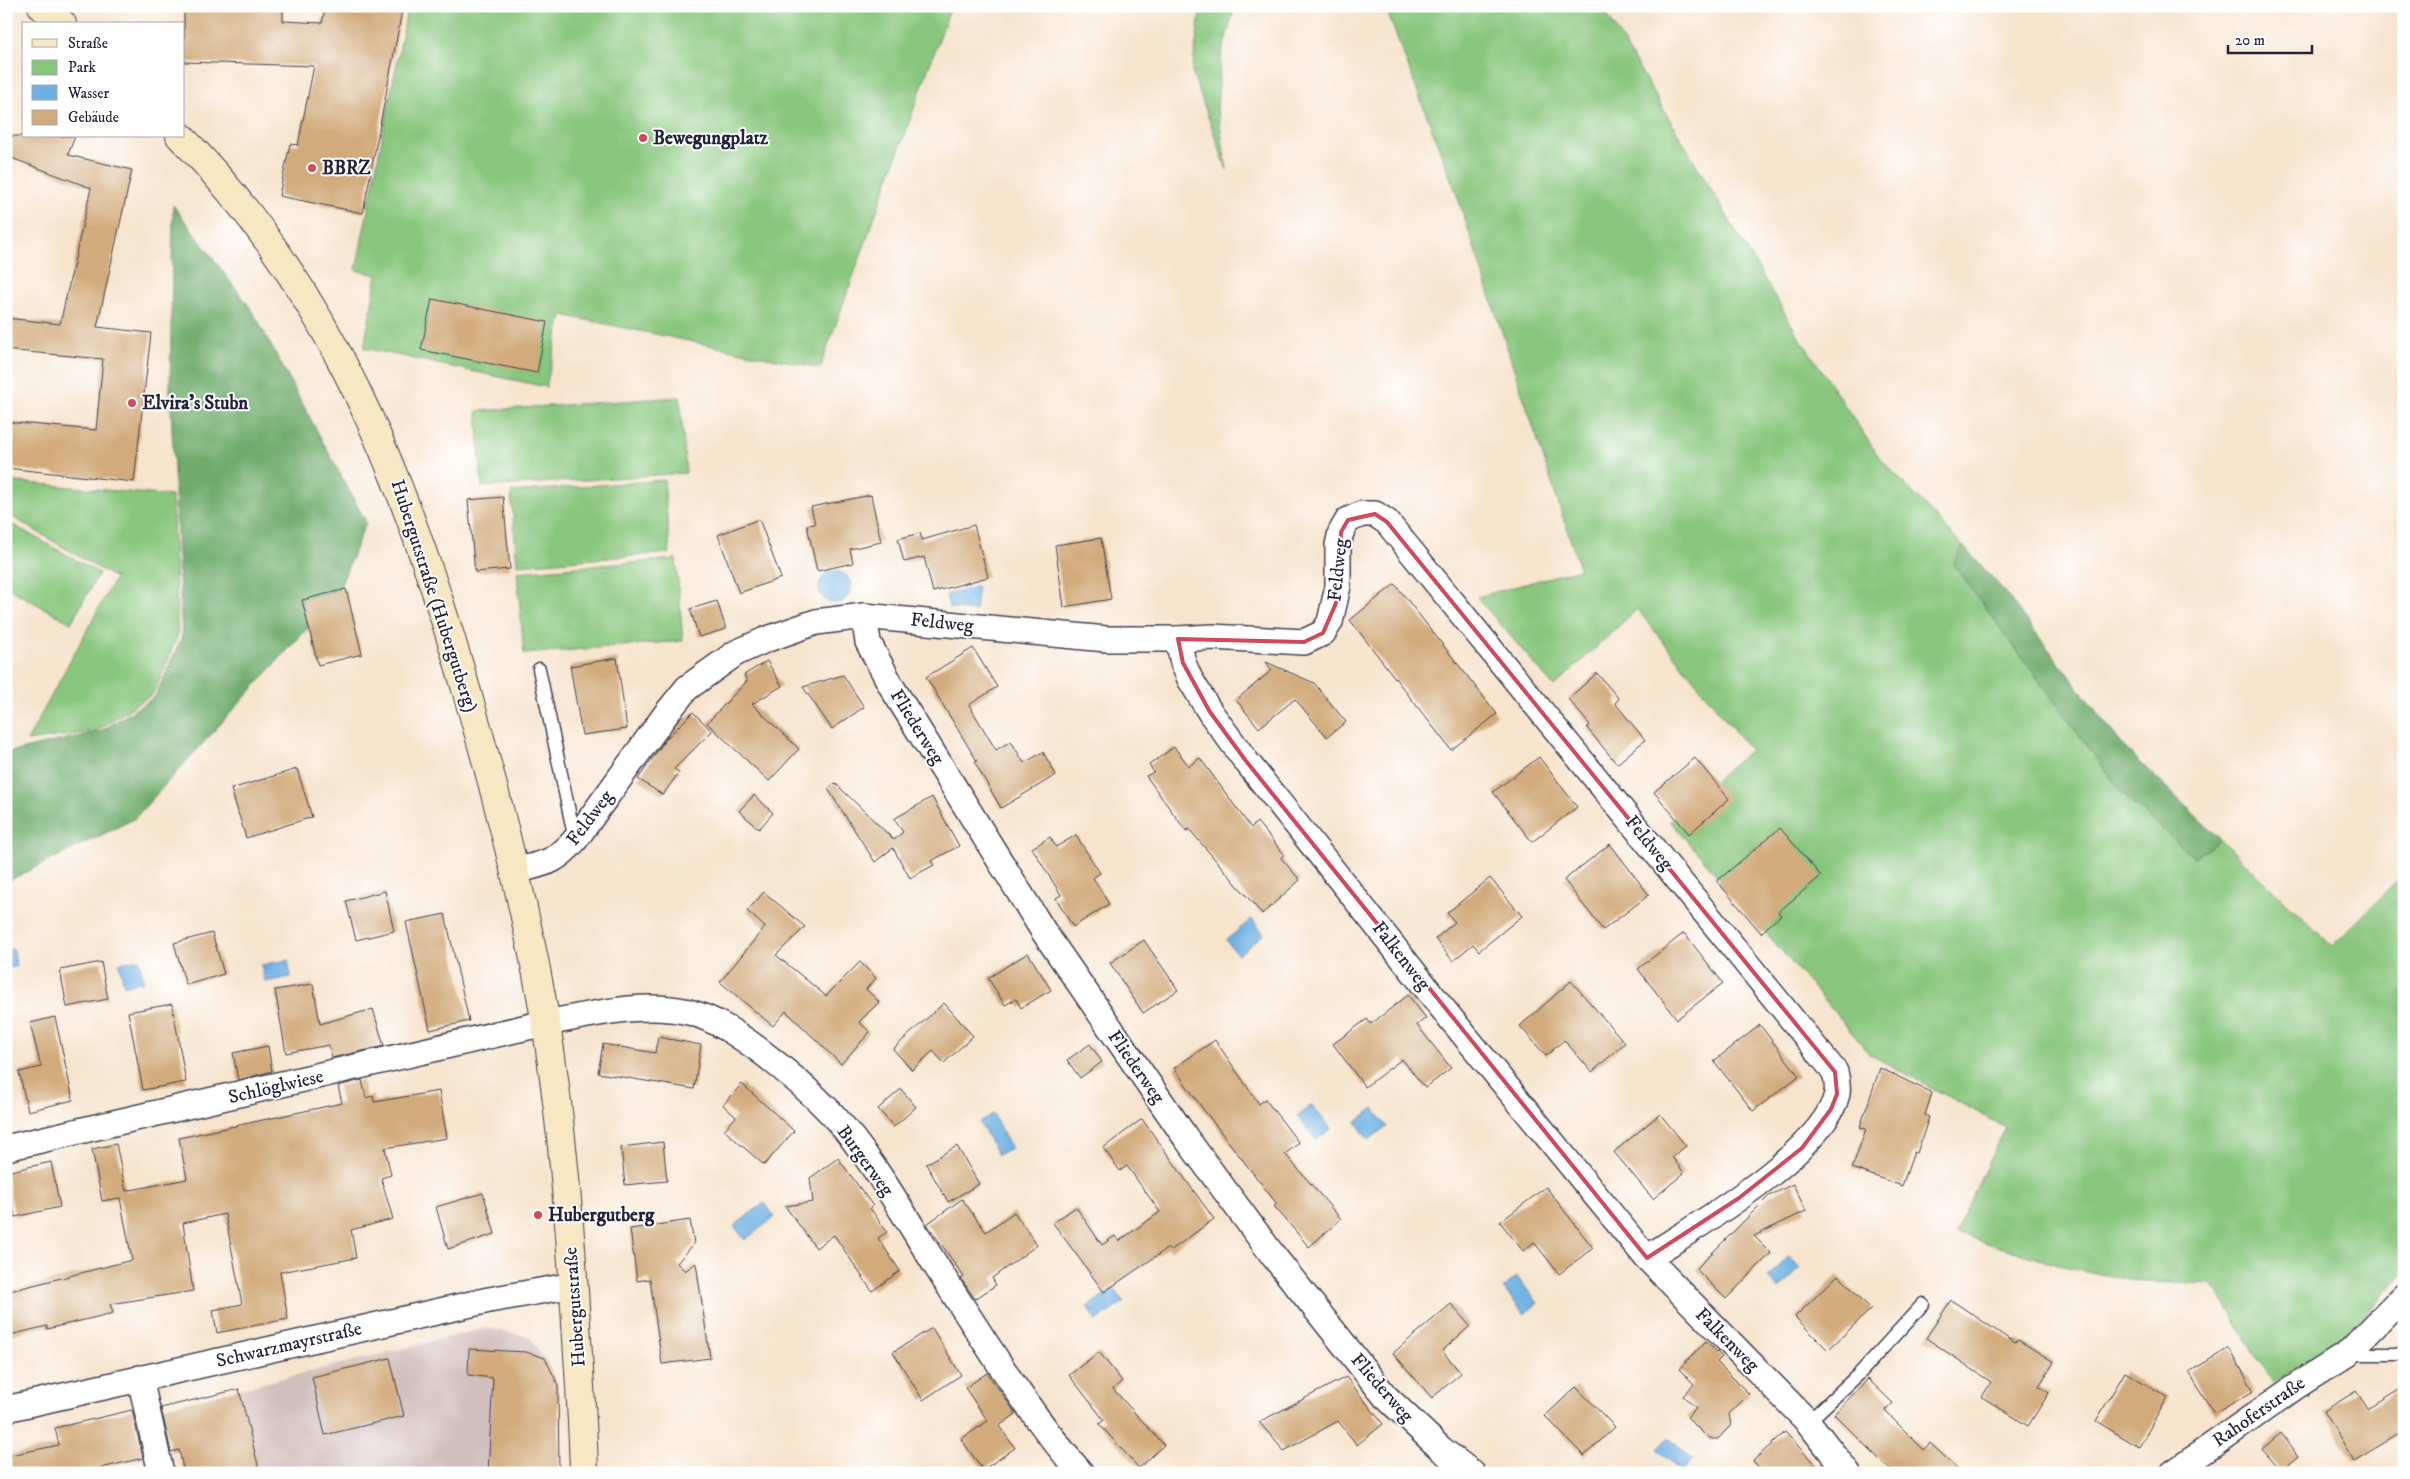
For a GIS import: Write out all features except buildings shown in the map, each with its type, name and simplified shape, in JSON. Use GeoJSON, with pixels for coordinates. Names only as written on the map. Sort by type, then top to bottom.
{"type":"FeatureCollection","features":[{"type":"Feature","properties":{"kind":"street"},"geometry":{"type":"LineString","coordinates":[[42,6],[60,22]]}},
{"type":"Feature","properties":{"kind":"street","name":"Hubergutstraße (Hubergutberg)"},"geometry":{"type":"LineString","coordinates":[[182,138],[249,213],[288,267],[323,326],[372,421],[396,478],[426,560],[489,770],[514,871],[546,1023]]}},
{"type":"Feature","properties":{"kind":"street","name":"Feldweg"},"geometry":{"type":"LineString","coordinates":[[514,871],[552,861],[560,856],[575,840],[687,688],[711,669],[736,653],[765,640],[816,622],[864,616],[1050,635],[1178,639],[1211,637],[1304,642],[1323,633],[1330,622],[1336,603],[1338,586],[1338,545],[1340,532],[1348,520],[1362,514],[1375,514],[1387,522],[1835,1072],[1838,1083],[1837,1094],[1831,1109],[1802,1148],[1739,1198],[1647,1258]]}},
{"type":"Feature","properties":{"kind":"street","name":"Fliederweg"},"geometry":{"type":"LineString","coordinates":[[864,616],[868,642],[893,689],[1044,932],[1186,1138],[1272,1254],[1385,1396],[1434,1443],[1472,1473]]}},
{"type":"Feature","properties":{"kind":"street","name":"Falkenweg"},"geometry":{"type":"LineString","coordinates":[[1178,639],[1183,662],[1190,679],[1210,712],[1447,1014],[1647,1258],[1808,1422],[1848,1473]]}},
{"type":"Feature","properties":{"kind":"street","name":"Burgerweg"},"geometry":{"type":"LineString","coordinates":[[546,1023],[635,1008],[658,1007],[689,1012],[714,1021],[738,1035],[790,1075],[831,1113],[855,1142],[1004,1370],[1061,1450],[1081,1473]]}},
{"type":"Feature","properties":{"kind":"street","name":"Schlöglwiese"},"geometry":{"type":"LineString","coordinates":[[6,1148],[546,1023]]}},
{"type":"Feature","properties":{"kind":"street","name":"Hubergutstraße"},"geometry":{"type":"LineString","coordinates":[[546,1023],[564,1163],[574,1285],[584,1473]]}},
{"type":"Feature","properties":{"kind":"street","name":"Schwarzmayrstraße"},"geometry":{"type":"LineString","coordinates":[[6,1409],[489,1300],[574,1285]]}},
{"type":"Feature","properties":{"kind":"street","name":"Rahoferstraße"},"geometry":{"type":"LineString","coordinates":[[2173,1473],[2295,1387],[2347,1354],[2404,1296]]}},
{"type":"Feature","properties":{"kind":"street"},"geometry":{"type":"LineString","coordinates":[[140,1378],[162,1473]]}},
{"type":"Feature","properties":{"kind":"lane"},"geometry":{"type":"LineString","coordinates":[[539,669],[575,840]]}},
{"type":"Feature","properties":{"kind":"lane"},"geometry":{"type":"LineString","coordinates":[[1808,1422],[1860,1373],[1923,1304]]}},
{"type":"Feature","properties":{"kind":"lane"},"geometry":{"type":"LineString","coordinates":[[2347,1354],[2404,1354]]}},
{"type":"Feature","properties":{"kind":"highlighted area"},"geometry":{"type":"Polygon","coordinates":[[[1375,514],[1387,522],[1835,1072],[1837,1094],[1831,1109],[1802,1148],[1739,1198],[1647,1258],[1246,761],[1210,712],[1183,663],[1178,639],[1304,642],[1323,633],[1336,603],[1341,532],[1348,520],[1375,514]]]}},
{"type":"Feature","properties":{"kind":"shaded area"},"geometry":{"type":"Polygon","coordinates":[[[485,1328],[530,1337],[558,1385],[559,1473],[184,1473],[168,1407],[485,1328]]]}},
{"type":"Feature","properties":{"kind":"green space","name":"Bewegungplatz"},"geometry":{"type":"Polygon","coordinates":[[[408,6],[951,6],[820,368],[562,315],[546,387],[364,348],[377,275],[356,270],[408,6]]]}},
{"type":"Feature","properties":{"kind":"green space"},"geometry":{"type":"Polygon","coordinates":[[[1201,6],[1235,6],[1221,56],[1217,108],[1227,170],[1192,72],[1201,6]]]}},
{"type":"Feature","properties":{"kind":"green space"},"geometry":{"type":"Polygon","coordinates":[[[1385,6],[1602,6],[1796,332],[1879,457],[1963,546],[1953,564],[2194,858],[2220,839],[2332,946],[2404,874],[2404,1272],[2351,1331],[2273,1383],[2212,1284],[2129,1280],[2058,1265],[1955,1233],[2005,1127],[1871,1055],[1670,821],[1750,750],[1637,609],[1554,687],[1477,597],[1580,569],[1457,195],[1385,6]]]}},
{"type":"Feature","properties":{"kind":"green space"},"geometry":{"type":"Polygon","coordinates":[[[173,205],[252,310],[366,522],[336,597],[134,819],[6,882],[6,753],[101,731],[155,697],[182,637],[170,388],[173,205]]]}},
{"type":"Feature","properties":{"kind":"green space"},"geometry":{"type":"Polygon","coordinates":[[[680,397],[686,473],[482,487],[477,411],[680,397]]]}},
{"type":"Feature","properties":{"kind":"green space"},"geometry":{"type":"Polygon","coordinates":[[[664,480],[670,553],[517,565],[511,492],[664,480]]]}},
{"type":"Feature","properties":{"kind":"green space"},"geometry":{"type":"Polygon","coordinates":[[[6,481],[172,496],[178,635],[154,693],[96,731],[27,741],[115,578],[6,513],[6,481]]]}},
{"type":"Feature","properties":{"kind":"green space"},"geometry":{"type":"Polygon","coordinates":[[[6,521],[99,573],[71,623],[6,587],[6,521]]]}},
{"type":"Feature","properties":{"kind":"green space"},"geometry":{"type":"Polygon","coordinates":[[[1963,546],[1999,585],[2124,747],[2220,839],[2194,858],[2122,793],[1953,564],[1963,546]]]}},
{"type":"Feature","properties":{"kind":"green space"},"geometry":{"type":"Polygon","coordinates":[[[676,559],[683,641],[524,654],[517,572],[676,559]]]}},
{"type":"Feature","properties":{"kind":"water"},"geometry":{"type":"Polygon","coordinates":[[[835,571],[846,576],[851,587],[846,598],[835,603],[824,598],[819,587],[824,576],[835,571]]]}},
{"type":"Feature","properties":{"kind":"water"},"geometry":{"type":"Polygon","coordinates":[[[978,586],[975,611],[949,608],[946,595],[978,586]]]}},
{"type":"Feature","properties":{"kind":"water"},"geometry":{"type":"Polygon","coordinates":[[[1252,919],[1264,934],[1238,955],[1226,940],[1252,919]]]}},
{"type":"Feature","properties":{"kind":"water"},"geometry":{"type":"Polygon","coordinates":[[[14,949],[16,967],[6,968],[6,950],[14,949]]]}},
{"type":"Feature","properties":{"kind":"water"},"geometry":{"type":"Polygon","coordinates":[[[139,959],[144,981],[124,986],[119,963],[139,959]]]}},
{"type":"Feature","properties":{"kind":"water"},"geometry":{"type":"Polygon","coordinates":[[[288,960],[291,977],[265,982],[261,965],[288,960]]]}},
{"type":"Feature","properties":{"kind":"water"},"geometry":{"type":"Polygon","coordinates":[[[1312,1105],[1331,1129],[1316,1140],[1297,1116],[1312,1105]]]}},
{"type":"Feature","properties":{"kind":"water"},"geometry":{"type":"Polygon","coordinates":[[[1374,1108],[1387,1127],[1368,1140],[1356,1122],[1374,1108]]]}},
{"type":"Feature","properties":{"kind":"water"},"geometry":{"type":"Polygon","coordinates":[[[993,1114],[1011,1148],[998,1155],[979,1122],[993,1114]]]}},
{"type":"Feature","properties":{"kind":"water"},"geometry":{"type":"Polygon","coordinates":[[[764,1203],[775,1217],[745,1240],[734,1226],[764,1203]]]}},
{"type":"Feature","properties":{"kind":"water"},"geometry":{"type":"Polygon","coordinates":[[[1789,1256],[1800,1268],[1779,1289],[1768,1278],[1789,1256]]]}},
{"type":"Feature","properties":{"kind":"water"},"geometry":{"type":"Polygon","coordinates":[[[1517,1277],[1538,1303],[1524,1314],[1503,1288],[1517,1277]]]}},
{"type":"Feature","properties":{"kind":"water"},"geometry":{"type":"Polygon","coordinates":[[[1114,1288],[1124,1302],[1096,1321],[1087,1307],[1114,1288]]]}},
{"type":"Feature","properties":{"kind":"water"},"geometry":{"type":"Polygon","coordinates":[[[1669,1437],[1693,1460],[1681,1472],[1657,1449],[1669,1437]]]}},
{"type":"Feature","properties":{"kind":"place","name":"Bewegungplatz"},"geometry":{"type":"Point","coordinates":[643,138]}},
{"type":"Feature","properties":{"kind":"place","name":"BBRZ"},"geometry":{"type":"Point","coordinates":[312,168]}},
{"type":"Feature","properties":{"kind":"place","name":"Elvira's Stubn"},"geometry":{"type":"Point","coordinates":[132,403]}},
{"type":"Feature","properties":{"kind":"place","name":"Hubergutberg"},"geometry":{"type":"Point","coordinates":[538,1215]}}]}
